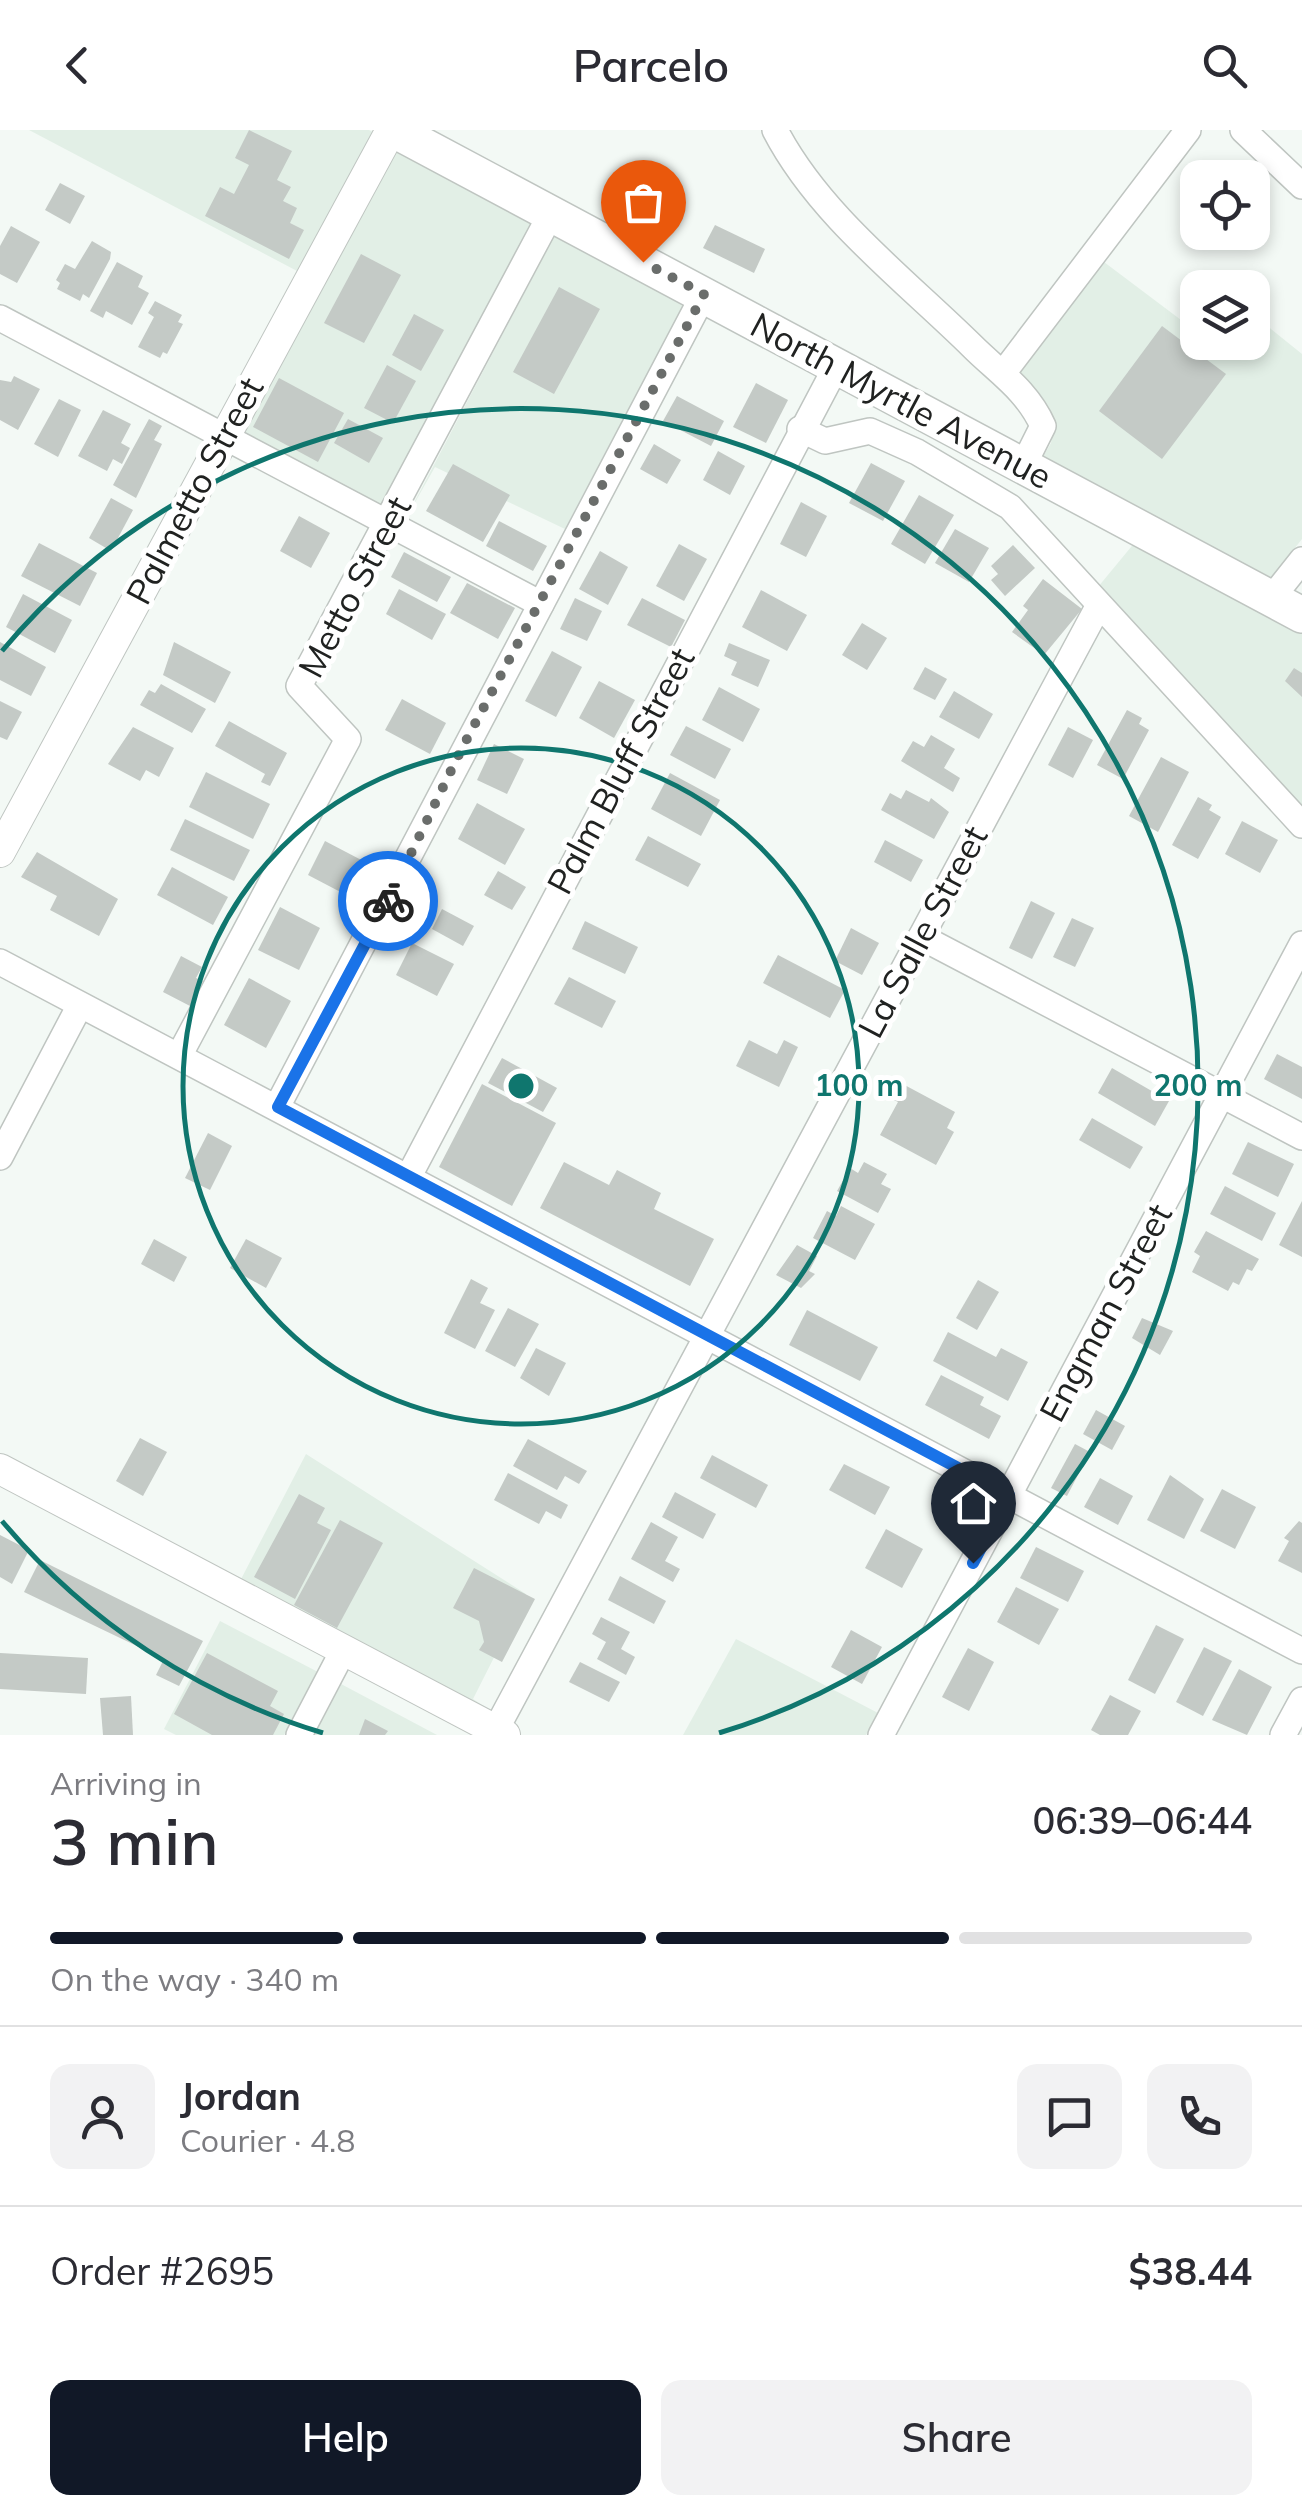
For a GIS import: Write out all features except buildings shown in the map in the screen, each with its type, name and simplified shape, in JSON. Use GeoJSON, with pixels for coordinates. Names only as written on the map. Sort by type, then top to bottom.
{"type":"FeatureCollection","features":[{"type":"Feature","properties":{"kind":"main road","name":"North Myrtle Avenue"},"geometry":{"type":"LineString","coordinates":[[392,130],[1286,607]]}},
{"type":"Feature","properties":{"kind":"street","name":"Palmetto Street"},"geometry":{"type":"LineString","coordinates":[[0,852],[392,130]]}},
{"type":"Feature","properties":{"kind":"street"},"geometry":{"type":"LineString","coordinates":[[775,130],[814,190],[1004,372],[1035,408],[1042,426],[1023,466]]}},
{"type":"Feature","properties":{"kind":"street"},"geometry":{"type":"LineString","coordinates":[[1004,372],[1188,130]]}},
{"type":"Feature","properties":{"kind":"street"},"geometry":{"type":"LineString","coordinates":[[1243,130],[1302,186]]}},
{"type":"Feature","properties":{"kind":"street","name":"Metto Street"},"geometry":{"type":"LineString","coordinates":[[179,1056],[348,740],[299,686],[552,212]]}},
{"type":"Feature","properties":{"kind":"street"},"geometry":{"type":"LineString","coordinates":[[278,1107],[704,294]]}},
{"type":"Feature","properties":{"kind":"street"},"geometry":{"type":"LineString","coordinates":[[0,318],[540,604]]}},
{"type":"Feature","properties":{"kind":"street","name":"Palm Bluff Street"},"geometry":{"type":"LineString","coordinates":[[409,1176],[836,367]]}},
{"type":"Feature","properties":{"kind":"street"},"geometry":{"type":"LineString","coordinates":[[800,429],[825,441],[870,431],[932,461],[1010,507],[1302,825]]}},
{"type":"Feature","properties":{"kind":"street"},"geometry":{"type":"LineString","coordinates":[[1286,607],[1302,560]]}},
{"type":"Feature","properties":{"kind":"street","name":"La Salle Street"},"geometry":{"type":"LineString","coordinates":[[498,1733],[1099,605]]}},
{"type":"Feature","properties":{"kind":"street"},"geometry":{"type":"LineString","coordinates":[[921,937],[1302,1137]]}},
{"type":"Feature","properties":{"kind":"street","name":"Engman Street"},"geometry":{"type":"LineString","coordinates":[[881,1735],[1302,944]]}},
{"type":"Feature","properties":{"kind":"street"},"geometry":{"type":"LineString","coordinates":[[0,962],[1302,1651]]}},
{"type":"Feature","properties":{"kind":"street"},"geometry":{"type":"LineString","coordinates":[[0,1157],[80,1005]]}},
{"type":"Feature","properties":{"kind":"street"},"geometry":{"type":"LineString","coordinates":[[0,1470],[339,1660],[462,1735]]}},
{"type":"Feature","properties":{"kind":"street"},"geometry":{"type":"LineString","coordinates":[[0,1492],[339,1660],[498,1733]]}},
{"type":"Feature","properties":{"kind":"street"},"geometry":{"type":"LineString","coordinates":[[299,1735],[339,1660]]}},
{"type":"Feature","properties":{"kind":"street"},"geometry":{"type":"LineString","coordinates":[[1283,1735],[1302,1700]]}},
{"type":"Feature","properties":{"kind":"shaded area"},"geometry":{"type":"Polygon","coordinates":[[[29,130],[369,130],[374,133],[299,272],[29,130]]]}},
{"type":"Feature","properties":{"kind":"shaded area"},"geometry":{"type":"Polygon","coordinates":[[[398,145],[535,217],[382,507],[241,433],[398,145]]]}},
{"type":"Feature","properties":{"kind":"shaded area"},"geometry":{"type":"Polygon","coordinates":[[[558,229],[687,298],[565,529],[435,467],[405,520],[558,229]]]}},
{"type":"Feature","properties":{"kind":"shaded area"},"geometry":{"type":"Polygon","coordinates":[[[1104,262],[1180,319],[1180,360],[1270,360],[1270,328],[1302,354],[1302,539],[1267,583],[1040,462],[1051,443],[1054,422],[1045,401],[1020,372],[1104,262]]]}},
{"type":"Feature","properties":{"kind":"shaded area"},"geometry":{"type":"Polygon","coordinates":[[[1136,541],[1302,628],[1302,808],[1098,587],[1136,541]]]}},
{"type":"Feature","properties":{"kind":"shaded area"},"geometry":{"type":"Polygon","coordinates":[[[306,1454],[526,1594],[473,1699],[491,1711],[239,1583],[306,1454]]]}},
{"type":"Feature","properties":{"kind":"shaded area"},"geometry":{"type":"Polygon","coordinates":[[[220,1621],[318,1672],[284,1735],[176,1735],[164,1729],[220,1621]]]}},
{"type":"Feature","properties":{"kind":"shaded area"},"geometry":{"type":"Polygon","coordinates":[[[736,1639],[878,1713],[866,1735],[683,1735],[736,1639]]]}},
{"type":"Feature","properties":{"kind":"shaded area"},"geometry":{"type":"Polygon","coordinates":[[[341,1684],[437,1735],[314,1735],[341,1684]]]}},
{"type":"Feature","properties":{"kind":"way so far"},"geometry":{"type":"LineString","coordinates":[[388,901],[426,831],[461,750],[704,294],[643,262]]}},
{"type":"Feature","properties":{"kind":"route"},"geometry":{"type":"LineString","coordinates":[[388,901],[278,1107],[1009,1495],[973,1563]]}}]}
